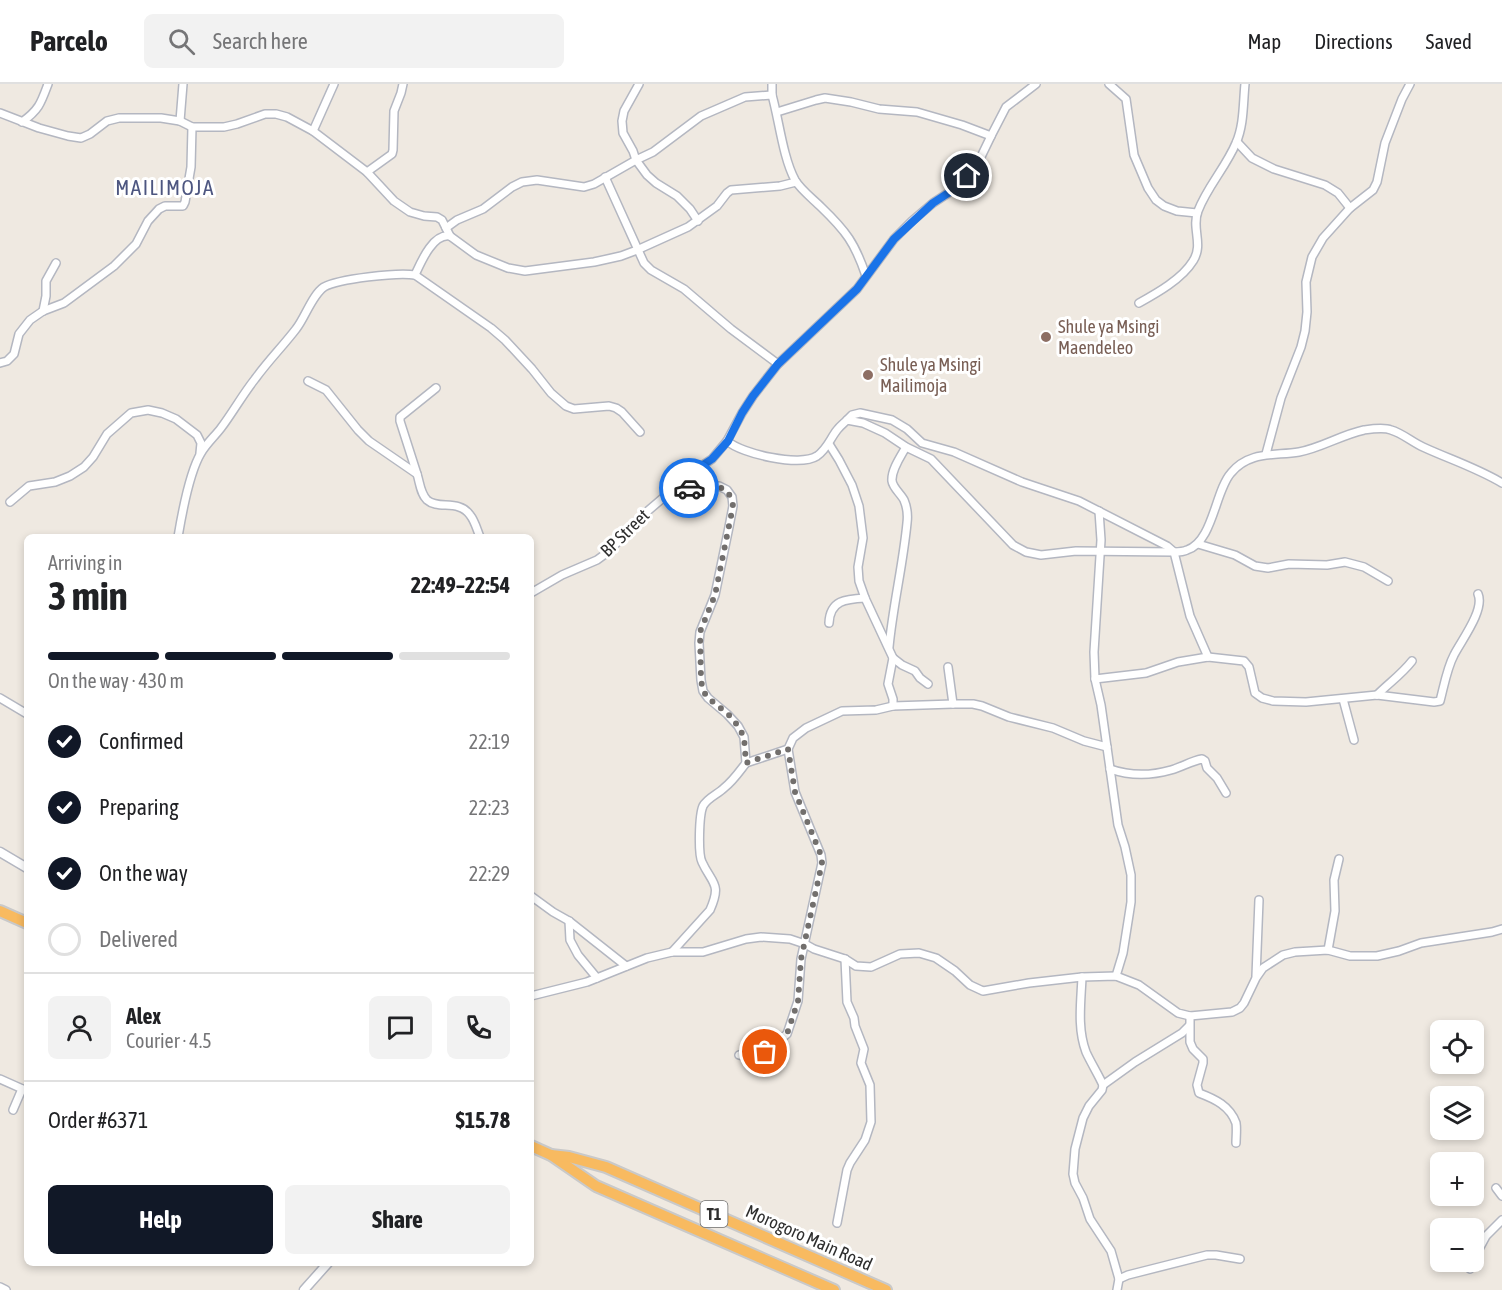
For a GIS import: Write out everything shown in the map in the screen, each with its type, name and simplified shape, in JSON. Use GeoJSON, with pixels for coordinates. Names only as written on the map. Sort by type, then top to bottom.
{"type":"FeatureCollection","features":[{"type":"Feature","properties":{"kind":"highway"},"geometry":{"type":"LineString","coordinates":[[0,911],[24,922]]}},
{"type":"Feature","properties":{"kind":"highway","name":"Morogoro Main Road"},"geometry":{"type":"LineString","coordinates":[[534,1147],[551,1155],[596,1186],[834,1290]]}},
{"type":"Feature","properties":{"kind":"highway","name":"Morogoro Main Road"},"geometry":{"type":"LineString","coordinates":[[551,1155],[569,1157],[606,1167],[886,1290]]}},
{"type":"Feature","properties":{"kind":"street"},"geometry":{"type":"LineString","coordinates":[[22,122],[34,114],[48,84]]}},
{"type":"Feature","properties":{"kind":"street"},"geometry":{"type":"LineString","coordinates":[[180,122],[183,84]]}},
{"type":"Feature","properties":{"kind":"street"},"geometry":{"type":"LineString","coordinates":[[313,131],[334,84]]}},
{"type":"Feature","properties":{"kind":"street"},"geometry":{"type":"LineString","coordinates":[[368,172],[392,154],[394,111],[403,84]]}},
{"type":"Feature","properties":{"kind":"street"},"geometry":{"type":"LineString","coordinates":[[639,84],[624,111],[623,133],[636,160],[647,175],[677,196],[698,221]]}},
{"type":"Feature","properties":{"kind":"street"},"geometry":{"type":"LineString","coordinates":[[772,84],[772,95],[789,165],[796,182],[848,236],[859,254],[866,276]]}},
{"type":"Feature","properties":{"kind":"street","name":"BP Street"},"geometry":{"type":"LineString","coordinates":[[534,591],[609,552],[643,515],[712,459],[728,441],[753,396],[778,364],[844,302],[894,239],[933,203],[956,188],[977,165],[1006,107],[1036,84]]}},
{"type":"Feature","properties":{"kind":"street"},"geometry":{"type":"LineString","coordinates":[[1109,84],[1126,99],[1134,155],[1148,188],[1156,200],[1177,211],[1197,213]]}},
{"type":"Feature","properties":{"kind":"street"},"geometry":{"type":"LineString","coordinates":[[1139,303],[1164,289],[1193,262],[1198,251],[1197,213],[1212,182],[1237,142],[1242,123],[1245,84]]}},
{"type":"Feature","properties":{"kind":"street"},"geometry":{"type":"LineString","coordinates":[[1266,454],[1281,398],[1305,331],[1306,282],[1312,257],[1323,238],[1350,208],[1373,190],[1377,182],[1385,143],[1410,84]]}},
{"type":"Feature","properties":{"kind":"street"},"geometry":{"type":"LineString","coordinates":[[446,228],[457,220],[483,209],[522,182],[537,180],[584,187],[594,184],[653,152],[701,116],[745,98],[772,95]]}},
{"type":"Feature","properties":{"kind":"street"},"geometry":{"type":"LineString","coordinates":[[777,112],[825,98],[879,109],[918,112],[990,136]]}},
{"type":"Feature","properties":{"kind":"street"},"geometry":{"type":"LineString","coordinates":[[0,113],[39,129],[81,138],[107,121],[119,118],[161,118],[192,127],[224,127],[265,114],[276,114],[287,117],[313,131],[368,172],[394,201],[410,212],[442,220],[457,220]]}},
{"type":"Feature","properties":{"kind":"street"},"geometry":{"type":"LineString","coordinates":[[0,363],[7,361],[14,354],[19,334],[30,320],[43,311],[64,303],[114,266],[136,244],[147,220],[159,209],[165,206],[183,206],[191,167],[192,127]]}},
{"type":"Feature","properties":{"kind":"street"},"geometry":{"type":"LineString","coordinates":[[1237,142],[1252,158],[1274,169],[1324,185],[1338,193],[1350,208]]}},
{"type":"Feature","properties":{"kind":"street"},"geometry":{"type":"LineString","coordinates":[[605,177],[644,263],[651,270],[684,289],[731,329],[778,364]]}},
{"type":"Feature","properties":{"kind":"street"},"geometry":{"type":"LineString","coordinates":[[442,220],[450,236],[476,255],[508,268],[525,271],[621,256],[688,228],[717,206],[731,190],[780,186],[796,182]]}},
{"type":"Feature","properties":{"kind":"street"},"geometry":{"type":"LineString","coordinates":[[415,275],[422,259],[435,241],[445,235],[450,236]]}},
{"type":"Feature","properties":{"kind":"street"},"geometry":{"type":"LineString","coordinates":[[43,311],[46,281],[56,263]]}},
{"type":"Feature","properties":{"kind":"street"},"geometry":{"type":"LineString","coordinates":[[200,453],[221,428],[255,379],[297,328],[318,293],[325,287],[405,273],[415,275],[506,340],[551,393],[566,406],[574,409],[609,406],[616,408],[640,432]]}},
{"type":"Feature","properties":{"kind":"street"},"geometry":{"type":"LineString","coordinates":[[308,381],[326,390],[369,441],[417,474]]}},
{"type":"Feature","properties":{"kind":"street"},"geometry":{"type":"LineString","coordinates":[[436,388],[400,417],[400,421],[421,490],[426,499],[432,503],[464,509],[471,515],[479,534]]}},
{"type":"Feature","properties":{"kind":"street"},"geometry":{"type":"LineString","coordinates":[[10,502],[29,486],[55,482],[84,467],[107,434],[131,413],[148,410],[176,419],[197,435],[201,442],[179,534]]}},
{"type":"Feature","properties":{"kind":"street"},"geometry":{"type":"LineString","coordinates":[[728,441],[732,445],[760,455],[792,460],[808,459],[816,456],[829,444],[837,430],[852,415],[860,413],[892,420],[907,429],[922,443],[954,452],[1022,482],[1079,501],[1167,546],[1174,552],[1190,616],[1208,657]]}},
{"type":"Feature","properties":{"kind":"street"},"geometry":{"type":"LineString","coordinates":[[847,420],[863,423],[885,433],[906,447],[931,459],[1013,545],[1026,552],[1041,555],[1076,551],[1174,552],[1189,550],[1198,544],[1211,521],[1223,484],[1239,465],[1266,454],[1300,452],[1364,430],[1390,429],[1422,447],[1460,462],[1502,483]]}},
{"type":"Feature","properties":{"kind":"street"},"geometry":{"type":"LineString","coordinates":[[829,444],[852,485],[859,506],[863,538],[858,567],[859,581],[893,658],[888,684],[893,706]]}},
{"type":"Feature","properties":{"kind":"street"},"geometry":{"type":"LineString","coordinates":[[889,647],[908,520],[904,500],[892,482],[893,474],[906,447]]}},
{"type":"Feature","properties":{"kind":"street"},"geometry":{"type":"LineString","coordinates":[[674,489],[719,486],[727,490],[732,497],[733,506],[715,595],[700,632],[701,680],[703,691],[708,698],[728,714],[744,737],[746,763]]}},
{"type":"Feature","properties":{"kind":"street"},"geometry":{"type":"LineString","coordinates":[[1099,511],[1101,551],[1094,652],[1095,679],[1101,705],[1118,825],[1131,875],[1131,902],[1123,953],[1116,976]]}},
{"type":"Feature","properties":{"kind":"street"},"geometry":{"type":"LineString","coordinates":[[1198,544],[1236,555],[1255,566],[1268,568],[1289,564],[1327,565],[1345,562],[1364,567],[1388,580]]}},
{"type":"Feature","properties":{"kind":"street"},"geometry":{"type":"LineString","coordinates":[[1095,679],[1146,673],[1178,662],[1208,657],[1244,661],[1249,667],[1255,693],[1273,701],[1306,702],[1377,695],[1434,702],[1440,700],[1453,656],[1472,624],[1479,603],[1478,594]]}},
{"type":"Feature","properties":{"kind":"street"},"geometry":{"type":"LineString","coordinates":[[830,623],[832,609],[836,605],[850,599],[865,598]]}},
{"type":"Feature","properties":{"kind":"street"},"geometry":{"type":"LineString","coordinates":[[893,658],[915,671],[928,684]]}},
{"type":"Feature","properties":{"kind":"street"},"geometry":{"type":"LineString","coordinates":[[1377,695],[1405,671],[1412,661]]}},
{"type":"Feature","properties":{"kind":"street"},"geometry":{"type":"LineString","coordinates":[[948,667],[953,704]]}},
{"type":"Feature","properties":{"kind":"street"},"geometry":{"type":"LineString","coordinates":[[0,698],[24,712]]}},
{"type":"Feature","properties":{"kind":"street"},"geometry":{"type":"LineString","coordinates":[[1343,699],[1354,740]]}},
{"type":"Feature","properties":{"kind":"street"},"geometry":{"type":"LineString","coordinates":[[739,1055],[746,1057],[765,1052],[787,1034],[798,1001],[801,959],[822,863],[821,855],[795,792],[788,749],[793,738],[806,728],[842,711],[876,710],[893,706],[973,704],[1107,747]]}},
{"type":"Feature","properties":{"kind":"street"},"geometry":{"type":"LineString","coordinates":[[672,952],[710,910],[714,902],[716,891],[714,882],[701,861],[699,846],[701,810],[705,803],[726,787],[746,763],[788,749]]}},
{"type":"Feature","properties":{"kind":"street"},"geometry":{"type":"LineString","coordinates":[[1110,769],[1136,775],[1157,773],[1202,759],[1226,793]]}},
{"type":"Feature","properties":{"kind":"street"},"geometry":{"type":"LineString","coordinates":[[0,852],[24,864]]}},
{"type":"Feature","properties":{"kind":"street"},"geometry":{"type":"LineString","coordinates":[[1328,950],[1335,911],[1334,880],[1339,859]]}},
{"type":"Feature","properties":{"kind":"street"},"geometry":{"type":"LineString","coordinates":[[534,898],[569,921],[626,966]]}},
{"type":"Feature","properties":{"kind":"street"},"geometry":{"type":"LineString","coordinates":[[1256,978],[1259,900]]}},
{"type":"Feature","properties":{"kind":"street"},"geometry":{"type":"LineString","coordinates":[[569,921],[570,940],[578,956],[597,978]]}},
{"type":"Feature","properties":{"kind":"street"},"geometry":{"type":"LineString","coordinates":[[534,995],[587,982],[647,958],[672,952],[703,952],[746,939],[761,937],[790,939],[845,959],[856,966],[871,967],[900,954],[919,953],[936,958],[955,971],[970,986],[983,991],[1082,977],[1116,976],[1139,985],[1178,1013],[1190,1016],[1232,1012],[1240,1008],[1263,968],[1283,955],[1328,950],[1350,956],[1377,956],[1421,944],[1502,929]]}},
{"type":"Feature","properties":{"kind":"street"},"geometry":{"type":"LineString","coordinates":[[837,1223],[847,1170],[865,1140],[871,1122],[870,1084],[861,1063],[864,1049],[846,1002],[845,959]]}},
{"type":"Feature","properties":{"kind":"street"},"geometry":{"type":"LineString","coordinates":[[1082,977],[1081,1031],[1086,1051],[1103,1085]]}},
{"type":"Feature","properties":{"kind":"street"},"geometry":{"type":"LineString","coordinates":[[1190,1016],[1190,1042],[1193,1049],[1203,1059],[1197,1085],[1199,1093],[1213,1098],[1228,1108],[1236,1124],[1236,1143]]}},
{"type":"Feature","properties":{"kind":"street"},"geometry":{"type":"LineString","coordinates":[[1117,1290],[1119,1279],[1111,1251],[1090,1219],[1073,1174],[1075,1149],[1083,1118],[1103,1085],[1182,1033],[1189,1026]]}},
{"type":"Feature","properties":{"kind":"street"},"geometry":{"type":"LineString","coordinates":[[0,1079],[24,1090]]}},
{"type":"Feature","properties":{"kind":"street"},"geometry":{"type":"LineString","coordinates":[[13,1110],[24,1092]]}},
{"type":"Feature","properties":{"kind":"street"},"geometry":{"type":"LineString","coordinates":[[1496,1188],[1502,1196]]}},
{"type":"Feature","properties":{"kind":"street"},"geometry":{"type":"LineString","coordinates":[[1484,1240],[1502,1220]]}},
{"type":"Feature","properties":{"kind":"street"},"geometry":{"type":"LineString","coordinates":[[1119,1279],[1207,1255],[1240,1259]]}},
{"type":"Feature","properties":{"kind":"street"},"geometry":{"type":"LineString","coordinates":[[304,1290],[325,1266]]}},
{"type":"Feature","properties":{"kind":"street"},"geometry":{"type":"LineString","coordinates":[[0,1287],[6,1290]]}},
{"type":"Feature","properties":{"kind":"way so far"},"geometry":{"type":"LineString","coordinates":[[689,488],[719,486],[727,490],[732,497],[733,506],[715,595],[700,632],[703,691],[738,726],[744,737],[746,763],[788,749],[795,792],[821,855],[822,863],[801,959],[798,1001],[787,1034],[765,1052]]}},
{"type":"Feature","properties":{"kind":"place","name":"Shule ya Msingi Maendeleo"},"geometry":{"type":"Point","coordinates":[1046,337]}},
{"type":"Feature","properties":{"kind":"place","name":"Shule ya Msingi Mailimoja"},"geometry":{"type":"Point","coordinates":[868,375]}},
{"type":"Feature","properties":{"kind":"district","name":"MAILIMOJA"},"geometry":{"type":"Point","coordinates":[165,188]}},
{"type":"Feature","properties":{"kind":"route"},"geometry":{"type":"LineString","coordinates":[[689,488],[674,489],[712,459],[728,441],[753,396],[778,364],[857,289],[894,239],[912,221],[933,203],[956,188],[967,176]]}}]}
